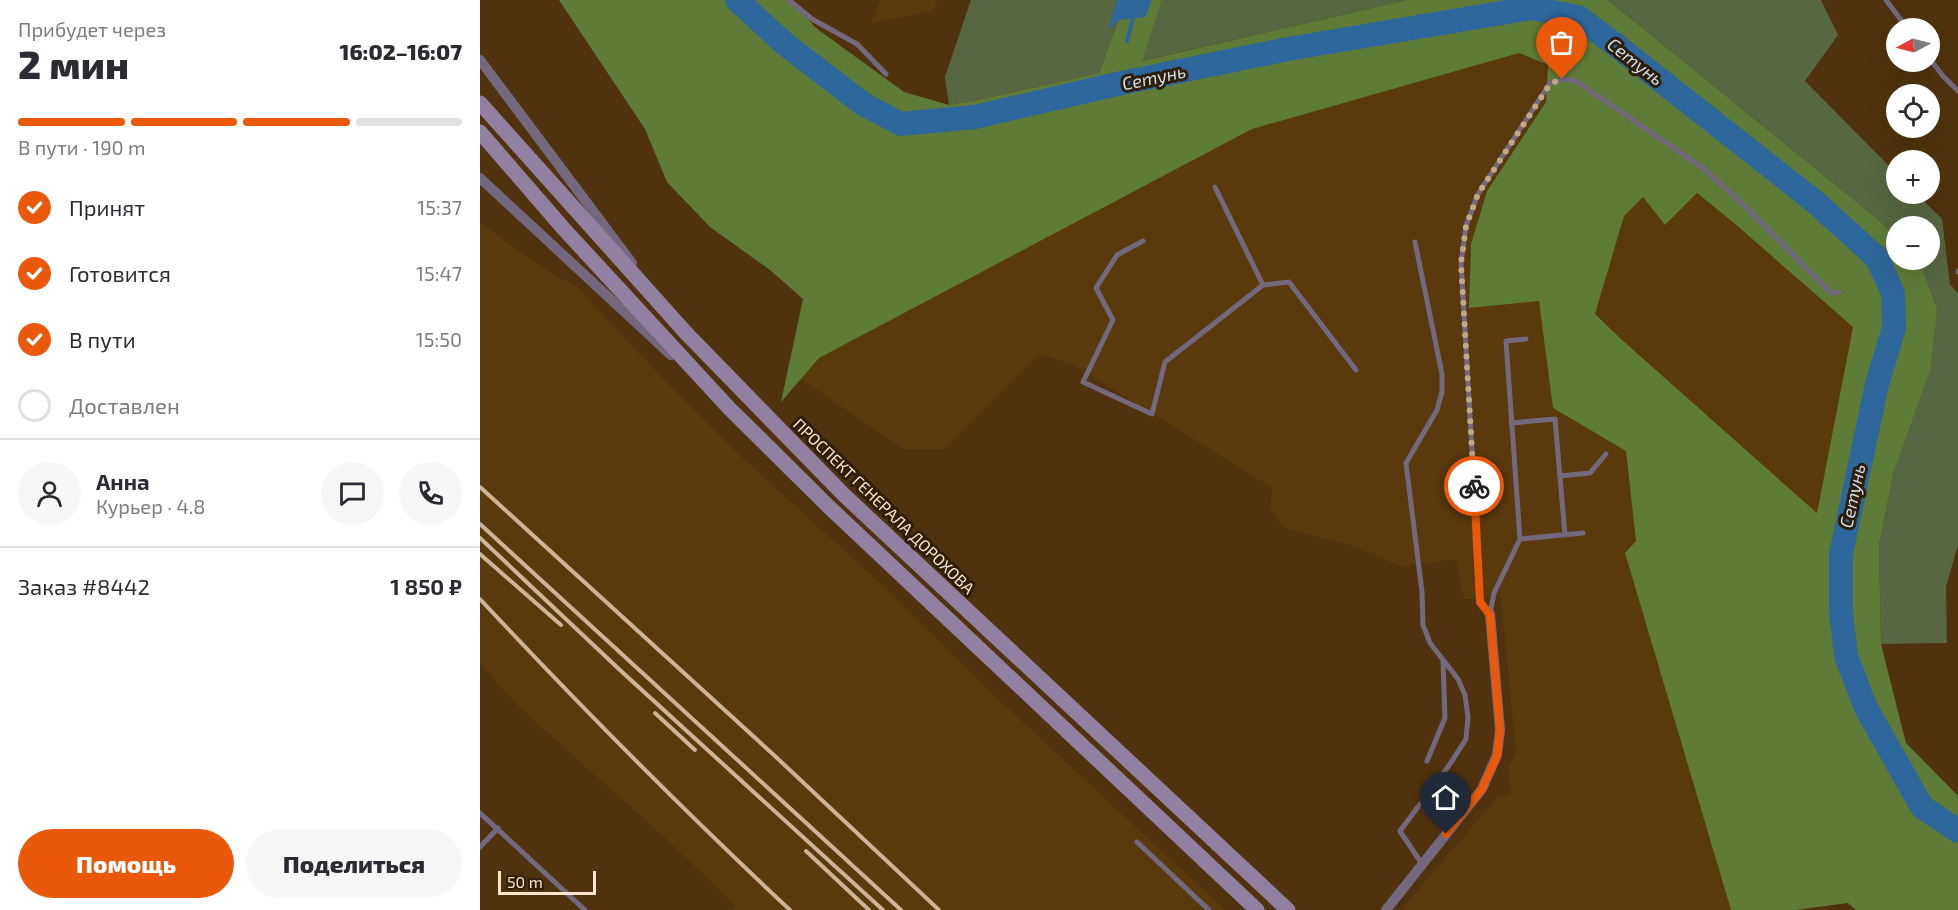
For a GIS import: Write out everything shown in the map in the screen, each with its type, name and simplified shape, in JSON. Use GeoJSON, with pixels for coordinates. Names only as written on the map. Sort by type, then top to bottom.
{"type":"FeatureCollection","features":[{"type":"Feature","properties":{"kind":"main road","name":"ПРОСПЕКТ ГЕНЕРАЛА ДОРОХОВА"},"geometry":{"type":"LineString","coordinates":[[480,103],[687,334],[844,495],[1288,910]]}},
{"type":"Feature","properties":{"kind":"main road"},"geometry":{"type":"LineString","coordinates":[[480,132],[563,228],[728,407],[828,506],[1257,910]]}},
{"type":"Feature","properties":{"kind":"street"},"geometry":{"type":"LineString","coordinates":[[480,60],[587,205],[687,334]]}},
{"type":"Feature","properties":{"kind":"street"},"geometry":{"type":"LineString","coordinates":[[480,178],[728,407]]}},
{"type":"Feature","properties":{"kind":"street"},"geometry":{"type":"LineString","coordinates":[[1386,910],[1482,789],[1497,756],[1500,730],[1490,615]]}},
{"type":"Feature","properties":{"kind":"lane"},"geometry":{"type":"LineString","coordinates":[[789,0],[812,19],[857,44],[886,75]]}},
{"type":"Feature","properties":{"kind":"lane"},"geometry":{"type":"LineString","coordinates":[[1886,0],[1900,18]]}},
{"type":"Feature","properties":{"kind":"lane"},"geometry":{"type":"LineString","coordinates":[[1939,72],[1958,91]]}},
{"type":"Feature","properties":{"kind":"lane"},"geometry":{"type":"LineString","coordinates":[[1490,615],[1480,602],[1461,263],[1466,226],[1478,194],[1550,84],[1562,79],[1576,81],[1703,168],[1747,208],[1831,293],[1839,292]]}},
{"type":"Feature","properties":{"kind":"lane"},"geometry":{"type":"LineString","coordinates":[[1215,187],[1263,285]]}},
{"type":"Feature","properties":{"kind":"lane"},"geometry":{"type":"LineString","coordinates":[[1143,241],[1117,255],[1096,288],[1113,320],[1083,382],[1152,414],[1165,362],[1263,285],[1289,282],[1356,370]]}},
{"type":"Feature","properties":{"kind":"lane"},"geometry":{"type":"LineString","coordinates":[[1415,242],[1442,374],[1442,392],[1437,410],[1406,463],[1422,592],[1423,625],[1430,643],[1458,679],[1465,695],[1468,717],[1466,740],[1400,831],[1422,864]]}},
{"type":"Feature","properties":{"kind":"lane"},"geometry":{"type":"LineString","coordinates":[[1490,615],[1494,593],[1520,539],[1506,341],[1526,339]]}},
{"type":"Feature","properties":{"kind":"lane"},"geometry":{"type":"LineString","coordinates":[[1511,423],[1555,419],[1565,535]]}},
{"type":"Feature","properties":{"kind":"lane"},"geometry":{"type":"LineString","coordinates":[[1560,476],[1590,473],[1606,454]]}},
{"type":"Feature","properties":{"kind":"lane"},"geometry":{"type":"LineString","coordinates":[[1520,539],[1583,533]]}},
{"type":"Feature","properties":{"kind":"lane"},"geometry":{"type":"LineString","coordinates":[[1427,761],[1445,718],[1443,660]]}},
{"type":"Feature","properties":{"kind":"lane"},"geometry":{"type":"LineString","coordinates":[[480,813],[585,910]]}},
{"type":"Feature","properties":{"kind":"lane"},"geometry":{"type":"LineString","coordinates":[[480,847],[498,828]]}},
{"type":"Feature","properties":{"kind":"lane"},"geometry":{"type":"LineString","coordinates":[[1137,842],[1209,910]]}},
{"type":"Feature","properties":{"kind":"shaded area"},"geometry":{"type":"Polygon","coordinates":[[[880,0],[937,0],[933,11],[871,23],[880,0]]]}},
{"type":"Feature","properties":{"kind":"shaded area"},"geometry":{"type":"Polygon","coordinates":[[[1519,53],[1548,65],[1546,102],[1487,191],[1471,244],[1470,308],[1540,300],[1553,408],[1626,451],[1636,541],[1625,553],[1731,910],[1401,910],[1496,799],[1511,793],[1508,767],[1516,754],[1501,597],[1464,599],[1456,559],[1402,567],[1354,546],[1284,528],[1270,509],[1273,488],[1072,364],[1039,354],[944,449],[904,449],[801,379],[819,358],[1252,129],[1519,53]]]}},
{"type":"Feature","properties":{"kind":"shaded area"},"geometry":{"type":"Polygon","coordinates":[[[1696,193],[1734,223],[1853,327],[1817,513],[1621,339],[1595,313],[1624,216],[1643,196],[1665,225],[1696,193]]]}},
{"type":"Feature","properties":{"kind":"shaded area"},"geometry":{"type":"Polygon","coordinates":[[[480,223],[549,272],[576,286],[665,381],[735,451],[882,585],[983,685],[1225,910],[732,910],[736,906],[661,834],[519,707],[480,663],[480,223]]]}},
{"type":"Feature","properties":{"kind":"green space"},"geometry":{"type":"Polygon","coordinates":[[[559,0],[790,0],[816,28],[904,92],[949,105],[1099,73],[1126,0],[1162,0],[1142,61],[1407,0],[1608,0],[1880,221],[1886,227],[1886,270],[1922,270],[1937,310],[1930,370],[1894,471],[1879,545],[1881,644],[1906,743],[1958,796],[1958,910],[1856,910],[1848,903],[1795,910],[1731,910],[1625,553],[1636,541],[1626,451],[1553,408],[1539,301],[1469,308],[1471,244],[1487,191],[1546,102],[1548,65],[1519,53],[1252,129],[819,358],[781,402],[803,299],[770,270],[710,227],[667,182],[645,129],[559,0]],[[1697,193],[1665,225],[1643,197],[1624,216],[1595,314],[1817,513],[1853,327],[1697,193]]]}},
{"type":"Feature","properties":{"kind":"green space"},"geometry":{"type":"Polygon","coordinates":[[[971,0],[1126,0],[1099,73],[949,105],[945,77],[971,0]]]}},
{"type":"Feature","properties":{"kind":"green space"},"geometry":{"type":"Polygon","coordinates":[[[1162,0],[1407,0],[1141,61],[1162,0]]]}},
{"type":"Feature","properties":{"kind":"green space"},"geometry":{"type":"Polygon","coordinates":[[[1608,0],[1821,0],[1838,35],[1805,81],[1886,163],[1886,204],[1927,204],[1939,216],[1886,216],[1886,227],[1608,0]]]}},
{"type":"Feature","properties":{"kind":"green space"},"geometry":{"type":"Polygon","coordinates":[[[1940,217],[1950,285],[1958,293],[1958,545],[1946,587],[1947,643],[1881,644],[1879,545],[1894,471],[1920,270],[1940,270],[1940,217]]]}},
{"type":"Feature","properties":{"kind":"water"},"geometry":{"type":"Polygon","coordinates":[[[1117,0],[1152,0],[1145,17],[1119,20],[1108,30],[1117,0]]]}},
{"type":"Feature","properties":{"kind":"waterway","name":"Сетунь"},"geometry":{"type":"LineString","coordinates":[[737,0],[785,44],[863,104],[901,124],[975,117],[1117,84],[1288,49],[1531,8],[1578,17],[1814,201],[1877,258],[1893,293],[1894,328],[1877,384],[1841,554],[1841,612],[1846,656],[1866,708],[1922,807],[1958,831]]}},
{"type":"Feature","properties":{"kind":"waterway"},"geometry":{"type":"LineString","coordinates":[[1127,41],[1134,15]]}},
{"type":"Feature","properties":{"kind":"waterway"},"geometry":{"type":"LineString","coordinates":[[1117,84],[1120,73]]}},
{"type":"Feature","properties":{"kind":"railway"},"geometry":{"type":"LineString","coordinates":[[480,487],[776,757],[939,910]]}},
{"type":"Feature","properties":{"kind":"railway"},"geometry":{"type":"LineString","coordinates":[[480,524],[901,910]]}},
{"type":"Feature","properties":{"kind":"railway"},"geometry":{"type":"LineString","coordinates":[[480,538],[621,671],[883,910]]}},
{"type":"Feature","properties":{"kind":"railway"},"geometry":{"type":"LineString","coordinates":[[480,554],[561,625]]}},
{"type":"Feature","properties":{"kind":"railway"},"geometry":{"type":"LineString","coordinates":[[480,599],[632,757],[790,910]]}},
{"type":"Feature","properties":{"kind":"railway"},"geometry":{"type":"LineString","coordinates":[[655,713],[695,750]]}},
{"type":"Feature","properties":{"kind":"railway"},"geometry":{"type":"LineString","coordinates":[[806,851],[869,910]]}},
{"type":"Feature","properties":{"kind":"way so far"},"geometry":{"type":"LineString","coordinates":[[1474,486],[1461,263],[1466,226],[1478,194],[1538,102],[1550,84],[1562,79]]}},
{"type":"Feature","properties":{"kind":"route"},"geometry":{"type":"LineString","coordinates":[[1446,834],[1482,789],[1497,756],[1500,730],[1490,615],[1480,602],[1474,486]]}}]}
